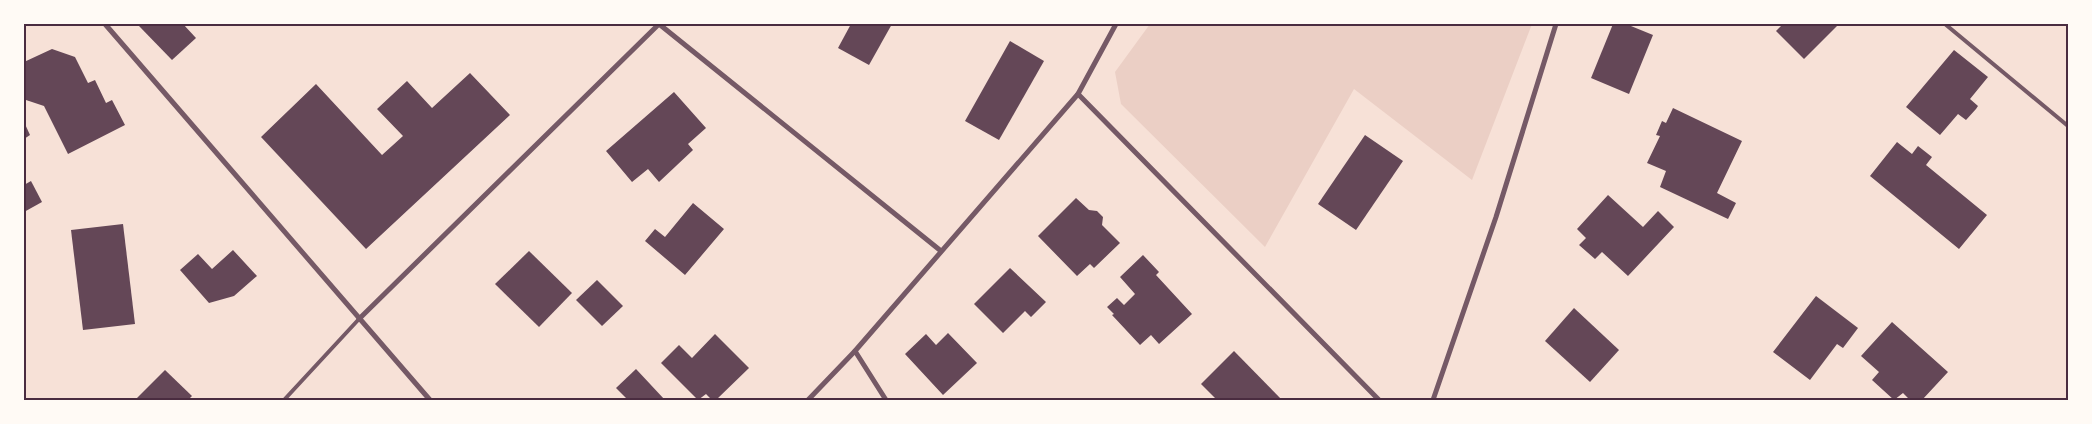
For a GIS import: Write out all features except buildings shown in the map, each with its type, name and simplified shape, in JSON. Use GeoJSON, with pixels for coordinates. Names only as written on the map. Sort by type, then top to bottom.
{"type":"FeatureCollection","features":[{"type":"Feature","properties":{"kind":"street"},"geometry":{"type":"LineString","coordinates":[[105,24],[430,400]]}},
{"type":"Feature","properties":{"kind":"street"},"geometry":{"type":"LineString","coordinates":[[359,319],[659,24],[941,251]]}},
{"type":"Feature","properties":{"kind":"street"},"geometry":{"type":"LineString","coordinates":[[808,400],[855,351],[1078,94],[1116,24]]}},
{"type":"Feature","properties":{"kind":"street"},"geometry":{"type":"LineString","coordinates":[[1433,400],[1496,217],[1556,24]]}},
{"type":"Feature","properties":{"kind":"street"},"geometry":{"type":"LineString","coordinates":[[1078,94],[1379,400]]}},
{"type":"Feature","properties":{"kind":"street"},"geometry":{"type":"LineString","coordinates":[[855,351],[886,400]]}},
{"type":"Feature","properties":{"kind":"lane"},"geometry":{"type":"LineString","coordinates":[[1945,24],[2068,126]]}},
{"type":"Feature","properties":{"kind":"lane"},"geometry":{"type":"LineString","coordinates":[[284,400],[359,319]]}},
{"type":"Feature","properties":{"kind":"shaded area"},"geometry":{"type":"Polygon","coordinates":[[[1150,24],[1532,24],[1472,180],[1354,89],[1265,247],[1121,104],[1115,72],[1150,24]]]}}]}
